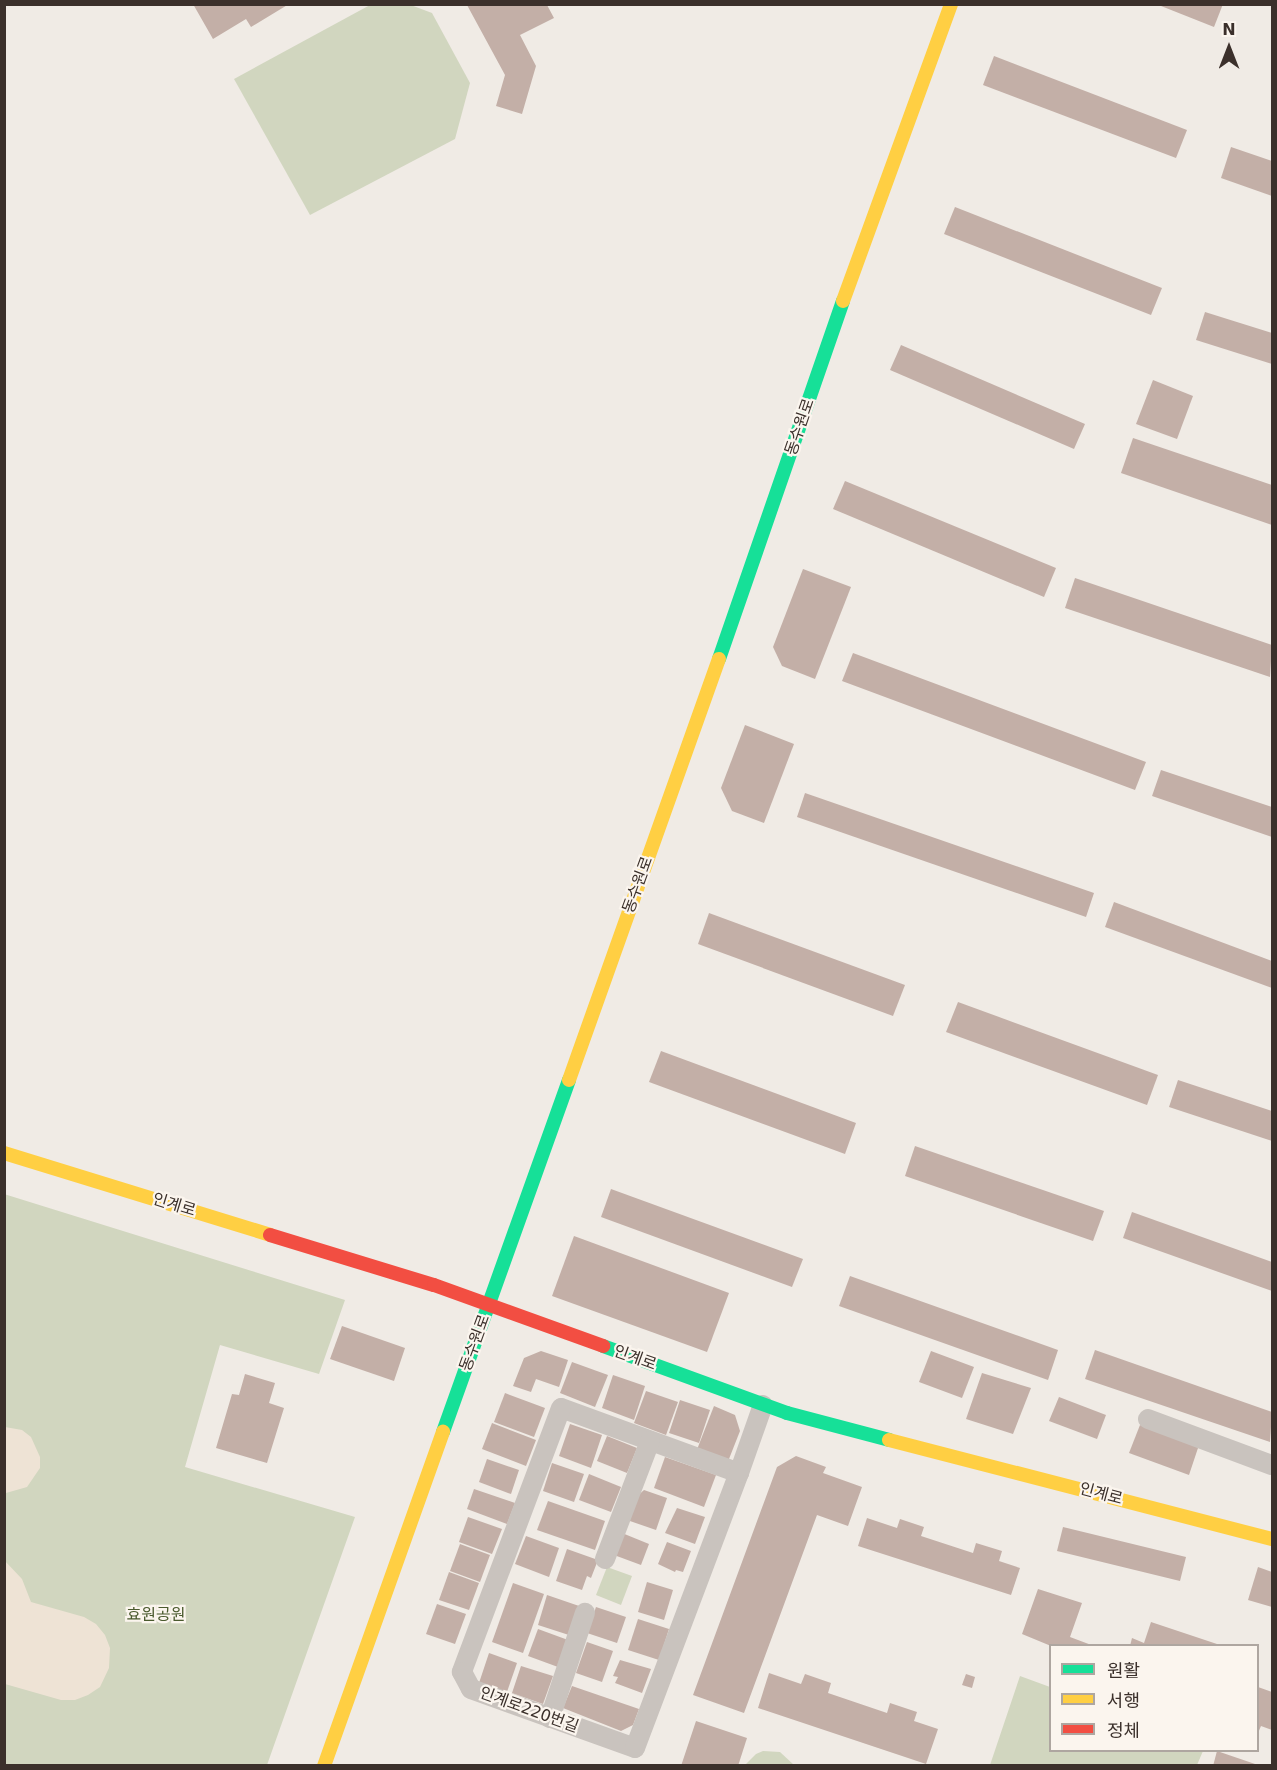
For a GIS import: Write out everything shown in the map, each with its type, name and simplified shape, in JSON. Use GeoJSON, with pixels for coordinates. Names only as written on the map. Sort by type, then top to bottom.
{"type":"FeatureCollection","features":[{"type":"Feature","properties":{"kind":"main road","name":"동수원로"},"geometry":{"type":"LineString","coordinates":[[324,1766],[863,245],[951,4]]}},
{"type":"Feature","properties":{"kind":"main road","name":"인계로"},"geometry":{"type":"LineString","coordinates":[[4,1153],[489,1304],[763,1405],[1272,1539]]}},
{"type":"Feature","properties":{"kind":"street","name":"인계로220번길"},"geometry":{"type":"LineString","coordinates":[[739,1473],[561,1408],[462,1672],[471,1689],[635,1748],[739,1473],[763,1405]]}},
{"type":"Feature","properties":{"kind":"street"},"geometry":{"type":"LineString","coordinates":[[1148,1419],[1272,1465]]}},
{"type":"Feature","properties":{"kind":"street"},"geometry":{"type":"LineString","coordinates":[[605,1559],[650,1442]]}},
{"type":"Feature","properties":{"kind":"street"},"geometry":{"type":"LineString","coordinates":[[550,1718],[585,1613]]}},
{"type":"Feature","properties":{"kind":"green space"},"geometry":{"type":"Polygon","coordinates":[[[408,4],[432,13],[470,83],[455,139],[310,215],[234,79],[370,5],[408,4]]]}},
{"type":"Feature","properties":{"kind":"green space","name":"효원공원"},"geometry":{"type":"Polygon","coordinates":[[[4,1194],[345,1300],[319,1374],[220,1345],[185,1467],[355,1517],[267,1765],[5,1765],[4,1194]]]}},
{"type":"Feature","properties":{"kind":"green space"},"geometry":{"type":"Polygon","coordinates":[[[607,1567],[632,1576],[621,1605],[596,1595],[607,1567]]]}},
{"type":"Feature","properties":{"kind":"green space"},"geometry":{"type":"Polygon","coordinates":[[[1020,1676],[1049,1687],[1049,1752],[1203,1752],[1197,1765],[990,1765],[1020,1676]]]}},
{"type":"Feature","properties":{"kind":"green space"},"geometry":{"type":"Polygon","coordinates":[[[763,1751],[780,1752],[794,1765],[745,1765],[756,1754],[763,1751]]]}},
{"type":"Feature","properties":{"kind":"shaded area"},"geometry":{"type":"Polygon","coordinates":[[[5,1427],[22,1430],[31,1437],[40,1457],[40,1468],[27,1487],[6,1493],[5,1427]]]}},
{"type":"Feature","properties":{"kind":"shaded area"},"geometry":{"type":"Polygon","coordinates":[[[4,1560],[22,1579],[31,1602],[84,1617],[96,1624],[105,1635],[110,1648],[109,1668],[100,1687],[75,1700],[61,1700],[5,1684],[4,1560]]]}},
{"type":"Feature","properties":{"kind":"building"},"geometry":{"type":"Polygon","coordinates":[[[193,4],[289,4],[251,27],[246,19],[213,39],[193,4]]]}},
{"type":"Feature","properties":{"kind":"building"},"geometry":{"type":"Polygon","coordinates":[[[1156,4],[1223,4],[1214,27],[1156,4]]]}},
{"type":"Feature","properties":{"kind":"building"},"geometry":{"type":"Polygon","coordinates":[[[467,5],[547,5],[554,18],[520,35],[536,66],[522,114],[496,106],[505,75],[467,5]]]}},
{"type":"Feature","properties":{"kind":"building"},"geometry":{"type":"Polygon","coordinates":[[[994,56],[1187,130],[1176,158],[983,85],[994,56]]]}},
{"type":"Feature","properties":{"kind":"building"},"geometry":{"type":"Polygon","coordinates":[[[1231,147],[1272,161],[1272,196],[1221,178],[1231,147]]]}},
{"type":"Feature","properties":{"kind":"building"},"geometry":{"type":"Polygon","coordinates":[[[955,207],[1162,288],[1151,315],[944,234],[955,207]]]}},
{"type":"Feature","properties":{"kind":"building"},"geometry":{"type":"Polygon","coordinates":[[[1205,312],[1272,333],[1272,364],[1196,340],[1205,312]]]}},
{"type":"Feature","properties":{"kind":"building"},"geometry":{"type":"Polygon","coordinates":[[[901,345],[1085,424],[1074,449],[890,370],[901,345]]]}},
{"type":"Feature","properties":{"kind":"building"},"geometry":{"type":"Polygon","coordinates":[[[1153,380],[1193,396],[1177,439],[1136,424],[1153,380]]]}},
{"type":"Feature","properties":{"kind":"building"},"geometry":{"type":"Polygon","coordinates":[[[1133,438],[1272,485],[1272,525],[1121,473],[1133,438]]]}},
{"type":"Feature","properties":{"kind":"building"},"geometry":{"type":"Polygon","coordinates":[[[845,481],[1056,568],[1044,597],[833,509],[845,481]]]}},
{"type":"Feature","properties":{"kind":"building"},"geometry":{"type":"Polygon","coordinates":[[[803,569],[851,587],[815,679],[782,666],[773,647],[803,569]]]}},
{"type":"Feature","properties":{"kind":"building"},"geometry":{"type":"Polygon","coordinates":[[[1075,578],[1272,645],[1270,677],[1065,608],[1075,578]]]}},
{"type":"Feature","properties":{"kind":"building"},"geometry":{"type":"Polygon","coordinates":[[[853,653],[1146,762],[1135,790],[842,681],[853,653]]]}},
{"type":"Feature","properties":{"kind":"building"},"geometry":{"type":"Polygon","coordinates":[[[745,725],[794,744],[764,823],[732,811],[721,788],[745,725]]]}},
{"type":"Feature","properties":{"kind":"building"},"geometry":{"type":"Polygon","coordinates":[[[1161,770],[1272,807],[1272,837],[1152,796],[1161,770]]]}},
{"type":"Feature","properties":{"kind":"building"},"geometry":{"type":"Polygon","coordinates":[[[805,793],[1094,893],[1086,917],[797,817],[805,793]]]}},
{"type":"Feature","properties":{"kind":"building"},"geometry":{"type":"Polygon","coordinates":[[[1114,902],[1272,961],[1272,988],[1105,927],[1114,902]]]}},
{"type":"Feature","properties":{"kind":"building"},"geometry":{"type":"Polygon","coordinates":[[[709,913],[905,985],[893,1016],[698,944],[709,913]]]}},
{"type":"Feature","properties":{"kind":"building"},"geometry":{"type":"Polygon","coordinates":[[[958,1002],[1158,1075],[1147,1105],[946,1032],[958,1002]]]}},
{"type":"Feature","properties":{"kind":"building"},"geometry":{"type":"Polygon","coordinates":[[[661,1051],[856,1123],[845,1154],[649,1082],[661,1051]]]}},
{"type":"Feature","properties":{"kind":"building"},"geometry":{"type":"Polygon","coordinates":[[[1178,1080],[1272,1111],[1272,1141],[1169,1107],[1178,1080]]]}},
{"type":"Feature","properties":{"kind":"building"},"geometry":{"type":"Polygon","coordinates":[[[915,1146],[1104,1211],[1093,1241],[905,1176],[915,1146]]]}},
{"type":"Feature","properties":{"kind":"building"},"geometry":{"type":"Polygon","coordinates":[[[611,1189],[803,1259],[792,1287],[601,1217],[611,1189]]]}},
{"type":"Feature","properties":{"kind":"building"},"geometry":{"type":"Polygon","coordinates":[[[1132,1212],[1272,1262],[1272,1291],[1123,1238],[1132,1212]]]}},
{"type":"Feature","properties":{"kind":"building"},"geometry":{"type":"Polygon","coordinates":[[[574,1236],[729,1293],[707,1352],[552,1296],[574,1236]]]}},
{"type":"Feature","properties":{"kind":"building"},"geometry":{"type":"Polygon","coordinates":[[[850,1276],[1058,1350],[1048,1380],[839,1306],[850,1276]]]}},
{"type":"Feature","properties":{"kind":"building"},"geometry":{"type":"Polygon","coordinates":[[[342,1326],[405,1348],[394,1381],[330,1359],[342,1326]]]}},
{"type":"Feature","properties":{"kind":"building"},"geometry":{"type":"Polygon","coordinates":[[[1095,1350],[1272,1412],[1270,1442],[1085,1379],[1095,1350]]]}},
{"type":"Feature","properties":{"kind":"building"},"geometry":{"type":"Polygon","coordinates":[[[541,1351],[568,1360],[559,1387],[536,1379],[531,1392],[513,1386],[524,1358],[541,1351]]]}},
{"type":"Feature","properties":{"kind":"building"},"geometry":{"type":"Polygon","coordinates":[[[931,1351],[974,1367],[962,1398],[919,1382],[931,1351]]]}},
{"type":"Feature","properties":{"kind":"building"},"geometry":{"type":"Polygon","coordinates":[[[572,1362],[608,1375],[595,1407],[560,1393],[572,1362]]]}},
{"type":"Feature","properties":{"kind":"building"},"geometry":{"type":"Polygon","coordinates":[[[982,1373],[1031,1388],[1013,1434],[966,1419],[982,1373]]]}},
{"type":"Feature","properties":{"kind":"building"},"geometry":{"type":"Polygon","coordinates":[[[245,1374],[275,1383],[269,1403],[284,1408],[267,1463],[216,1448],[232,1394],[239,1395],[245,1374]]]}},
{"type":"Feature","properties":{"kind":"building"},"geometry":{"type":"Polygon","coordinates":[[[613,1375],[645,1386],[634,1420],[602,1408],[613,1375]]]}},
{"type":"Feature","properties":{"kind":"building"},"geometry":{"type":"Polygon","coordinates":[[[646,1391],[678,1402],[666,1435],[634,1423],[646,1391]]]}},
{"type":"Feature","properties":{"kind":"building"},"geometry":{"type":"Polygon","coordinates":[[[505,1393],[545,1408],[534,1437],[494,1422],[505,1393]]]}},
{"type":"Feature","properties":{"kind":"building"},"geometry":{"type":"Polygon","coordinates":[[[1059,1397],[1106,1415],[1097,1439],[1049,1421],[1059,1397]]]}},
{"type":"Feature","properties":{"kind":"building"},"geometry":{"type":"Polygon","coordinates":[[[680,1400],[710,1410],[699,1443],[669,1433],[680,1400]]]}},
{"type":"Feature","properties":{"kind":"building"},"geometry":{"type":"Polygon","coordinates":[[[714,1406],[735,1415],[740,1431],[727,1464],[696,1452],[714,1406]]]}},
{"type":"Feature","properties":{"kind":"building"},"geometry":{"type":"Polygon","coordinates":[[[492,1423],[536,1440],[526,1466],[482,1449],[492,1423]]]}},
{"type":"Feature","properties":{"kind":"building"},"geometry":{"type":"Polygon","coordinates":[[[570,1424],[602,1435],[591,1468],[559,1456],[570,1424]]]}},
{"type":"Feature","properties":{"kind":"building"},"geometry":{"type":"Polygon","coordinates":[[[1140,1425],[1199,1445],[1189,1475],[1129,1453],[1140,1425]]]}},
{"type":"Feature","properties":{"kind":"building"},"geometry":{"type":"Polygon","coordinates":[[[607,1436],[637,1448],[627,1473],[597,1461],[607,1436]]]}},
{"type":"Feature","properties":{"kind":"building"},"geometry":{"type":"Polygon","coordinates":[[[796,1456],[826,1467],[823,1473],[862,1487],[848,1526],[817,1515],[744,1713],[693,1695],[777,1467],[796,1456]]]}},
{"type":"Feature","properties":{"kind":"building"},"geometry":{"type":"Polygon","coordinates":[[[665,1457],[716,1475],[704,1507],[654,1488],[665,1457]]]}},
{"type":"Feature","properties":{"kind":"building"},"geometry":{"type":"Polygon","coordinates":[[[487,1459],[519,1470],[511,1494],[479,1482],[487,1459]]]}},
{"type":"Feature","properties":{"kind":"building"},"geometry":{"type":"Polygon","coordinates":[[[552,1463],[584,1474],[574,1502],[543,1491],[552,1463]]]}},
{"type":"Feature","properties":{"kind":"building"},"geometry":{"type":"Polygon","coordinates":[[[589,1474],[621,1487],[611,1512],[579,1500],[589,1474]]]}},
{"type":"Feature","properties":{"kind":"building"},"geometry":{"type":"Polygon","coordinates":[[[474,1489],[515,1503],[507,1524],[467,1509],[474,1489]]]}},
{"type":"Feature","properties":{"kind":"building"},"geometry":{"type":"Polygon","coordinates":[[[644,1490],[667,1498],[656,1530],[627,1520],[633,1500],[644,1490]]]}},
{"type":"Feature","properties":{"kind":"building"},"geometry":{"type":"Polygon","coordinates":[[[548,1501],[605,1521],[595,1550],[537,1530],[548,1501]]]}},
{"type":"Feature","properties":{"kind":"building"},"geometry":{"type":"Polygon","coordinates":[[[677,1508],[705,1517],[695,1544],[665,1533],[677,1508]]]}},
{"type":"Feature","properties":{"kind":"building"},"geometry":{"type":"Polygon","coordinates":[[[468,1517],[502,1529],[492,1554],[459,1542],[468,1517]]]}},
{"type":"Feature","properties":{"kind":"building"},"geometry":{"type":"Polygon","coordinates":[[[867,1518],[897,1528],[900,1519],[924,1527],[921,1536],[973,1553],[976,1543],[1002,1551],[999,1561],[1020,1568],[1011,1595],[858,1546],[867,1518]]]}},
{"type":"Feature","properties":{"kind":"building"},"geometry":{"type":"Polygon","coordinates":[[[1063,1527],[1186,1557],[1180,1581],[1057,1551],[1063,1527]]]}},
{"type":"Feature","properties":{"kind":"building"},"geometry":{"type":"Polygon","coordinates":[[[622,1533],[649,1544],[641,1565],[614,1555],[622,1533]]]}},
{"type":"Feature","properties":{"kind":"building"},"geometry":{"type":"Polygon","coordinates":[[[526,1536],[559,1548],[549,1577],[515,1564],[526,1536]]]}},
{"type":"Feature","properties":{"kind":"building"},"geometry":{"type":"Polygon","coordinates":[[[667,1542],[691,1551],[683,1572],[676,1570],[675,1572],[658,1564],[667,1542]]]}},
{"type":"Feature","properties":{"kind":"building"},"geometry":{"type":"Polygon","coordinates":[[[460,1544],[490,1555],[480,1582],[450,1571],[460,1544]]]}},
{"type":"Feature","properties":{"kind":"building"},"geometry":{"type":"Polygon","coordinates":[[[567,1549],[598,1560],[591,1578],[587,1576],[582,1590],[556,1581],[567,1549]]]}},
{"type":"Feature","properties":{"kind":"building"},"geometry":{"type":"Polygon","coordinates":[[[1258,1567],[1272,1572],[1272,1607],[1248,1600],[1258,1567]]]}},
{"type":"Feature","properties":{"kind":"building"},"geometry":{"type":"Polygon","coordinates":[[[449,1572],[479,1583],[469,1610],[439,1600],[449,1572]]]}},
{"type":"Feature","properties":{"kind":"building"},"geometry":{"type":"Polygon","coordinates":[[[647,1582],[673,1590],[664,1620],[638,1612],[647,1582]]]}},
{"type":"Feature","properties":{"kind":"building"},"geometry":{"type":"Polygon","coordinates":[[[513,1583],[544,1594],[523,1653],[492,1642],[513,1583]]]}},
{"type":"Feature","properties":{"kind":"building"},"geometry":{"type":"Polygon","coordinates":[[[1038,1589],[1082,1603],[1070,1637],[1089,1644],[1049,1645],[1022,1634],[1038,1589]]]}},
{"type":"Feature","properties":{"kind":"building"},"geometry":{"type":"Polygon","coordinates":[[[547,1595],[582,1607],[572,1636],[538,1625],[547,1595]]]}},
{"type":"Feature","properties":{"kind":"building"},"geometry":{"type":"Polygon","coordinates":[[[437,1604],[466,1614],[455,1644],[426,1634],[437,1604]]]}},
{"type":"Feature","properties":{"kind":"building"},"geometry":{"type":"Polygon","coordinates":[[[596,1607],[626,1617],[617,1643],[587,1633],[596,1607]]]}},
{"type":"Feature","properties":{"kind":"building"},"geometry":{"type":"Polygon","coordinates":[[[638,1619],[669,1629],[659,1660],[628,1650],[638,1619]]]}},
{"type":"Feature","properties":{"kind":"building"},"geometry":{"type":"Polygon","coordinates":[[[1151,1622],[1217,1644],[1130,1644],[1132,1638],[1144,1643],[1151,1622]]]}},
{"type":"Feature","properties":{"kind":"building"},"geometry":{"type":"Polygon","coordinates":[[[538,1629],[568,1640],[558,1667],[528,1656],[538,1629]]]}},
{"type":"Feature","properties":{"kind":"building"},"geometry":{"type":"Polygon","coordinates":[[[587,1642],[613,1651],[602,1682],[576,1673],[587,1642]]]}},
{"type":"Feature","properties":{"kind":"building"},"geometry":{"type":"Polygon","coordinates":[[[489,1653],[517,1663],[507,1692],[479,1683],[489,1653]]]}},
{"type":"Feature","properties":{"kind":"building"},"geometry":{"type":"Polygon","coordinates":[[[620,1660],[651,1669],[642,1693],[615,1683],[618,1677],[613,1676],[620,1660]]]}},
{"type":"Feature","properties":{"kind":"building"},"geometry":{"type":"Polygon","coordinates":[[[521,1666],[553,1676],[543,1704],[512,1693],[521,1666]]]}},
{"type":"Feature","properties":{"kind":"building"},"geometry":{"type":"Polygon","coordinates":[[[769,1673],[801,1684],[805,1674],[831,1683],[828,1693],[887,1713],[890,1703],[917,1712],[914,1721],[938,1729],[926,1764],[758,1708],[769,1673]]]}},
{"type":"Feature","properties":{"kind":"building"},"geometry":{"type":"Polygon","coordinates":[[[966,1674],[975,1677],[972,1688],[962,1685],[966,1674]]]}},
{"type":"Feature","properties":{"kind":"building"},"geometry":{"type":"Polygon","coordinates":[[[572,1686],[639,1709],[633,1725],[621,1731],[563,1708],[572,1686]]]}},
{"type":"Feature","properties":{"kind":"building"},"geometry":{"type":"Polygon","coordinates":[[[1259,1687],[1272,1692],[1272,1730],[1261,1726],[1259,1731],[1259,1687]]]}},
{"type":"Feature","properties":{"kind":"building"},"geometry":{"type":"Polygon","coordinates":[[[696,1721],[747,1738],[738,1766],[681,1766],[696,1721]]]}},
{"type":"Feature","properties":{"kind":"building"},"geometry":{"type":"Polygon","coordinates":[[[1217,1752],[1258,1765],[1258,1766],[1213,1766],[1217,1752]]]}},
{"type":"Feature","properties":{"kind":"traffic: fast"},"geometry":{"type":"LineString","coordinates":[[719,659],[843,301]]}},
{"type":"Feature","properties":{"kind":"traffic: fast"},"geometry":{"type":"LineString","coordinates":[[443,1432],[569,1080]]}},
{"type":"Feature","properties":{"kind":"traffic: fast"},"geometry":{"type":"LineString","coordinates":[[603,1346],[787,1413],[889,1440]]}},
{"type":"Feature","properties":{"kind":"traffic: slow"},"geometry":{"type":"LineString","coordinates":[[843,301],[951,4]]}},
{"type":"Feature","properties":{"kind":"traffic: slow"},"geometry":{"type":"LineString","coordinates":[[569,1080],[719,659]]}},
{"type":"Feature","properties":{"kind":"traffic: slow"},"geometry":{"type":"LineString","coordinates":[[4,1153],[270,1235]]}},
{"type":"Feature","properties":{"kind":"traffic: slow"},"geometry":{"type":"LineString","coordinates":[[324,1766],[443,1432]]}},
{"type":"Feature","properties":{"kind":"traffic: slow"},"geometry":{"type":"LineString","coordinates":[[889,1440],[1272,1539]]}},
{"type":"Feature","properties":{"kind":"traffic: jam"},"geometry":{"type":"LineString","coordinates":[[270,1235],[434,1285],[603,1346]]}}]}
